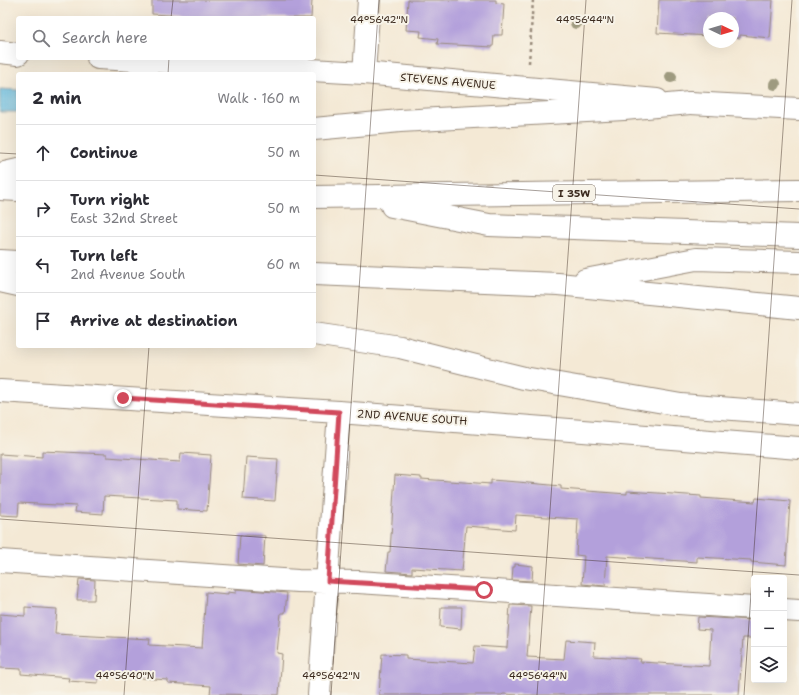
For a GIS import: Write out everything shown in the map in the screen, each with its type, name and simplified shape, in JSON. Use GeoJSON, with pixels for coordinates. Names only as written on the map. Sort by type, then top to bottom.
{"type":"FeatureCollection","features":[{"type":"Feature","properties":{"kind":"main road"},"geometry":{"type":"LineString","coordinates":[[364,73],[369,0]]}},
{"type":"Feature","properties":{"kind":"main road"},"geometry":{"type":"LineString","coordinates":[[0,52],[16,54]]}},
{"type":"Feature","properties":{"kind":"main road","name":"STEVENS AVENUE"},"geometry":{"type":"LineString","coordinates":[[133,60],[364,73],[690,103],[799,109]]}},
{"type":"Feature","properties":{"kind":"main road"},"geometry":{"type":"LineString","coordinates":[[316,129],[408,121],[624,109],[690,103]]}},
{"type":"Feature","properties":{"kind":"main road"},"geometry":{"type":"LineString","coordinates":[[0,174],[16,170]]}},
{"type":"Feature","properties":{"kind":"main road"},"geometry":{"type":"LineString","coordinates":[[0,189],[16,190]]}},
{"type":"Feature","properties":{"kind":"main road","name":"I 35W"},"geometry":{"type":"LineString","coordinates":[[316,197],[799,190]]}},
{"type":"Feature","properties":{"kind":"main road"},"geometry":{"type":"LineString","coordinates":[[350,197],[489,225],[799,236]]}},
{"type":"Feature","properties":{"kind":"main road"},"geometry":{"type":"LineString","coordinates":[[558,284],[696,259],[799,262]]}},
{"type":"Feature","properties":{"kind":"main road"},"geometry":{"type":"LineString","coordinates":[[0,261],[16,262]]}},
{"type":"Feature","properties":{"kind":"main road"},"geometry":{"type":"LineString","coordinates":[[316,274],[558,284],[799,308]]}},
{"type":"Feature","properties":{"kind":"main road"},"geometry":{"type":"LineString","coordinates":[[0,281],[16,285]]}},
{"type":"Feature","properties":{"kind":"main road"},"geometry":{"type":"LineString","coordinates":[[316,334],[400,347],[524,378],[681,405],[799,414]]}},
{"type":"Feature","properties":{"kind":"main road","name":"2ND AVENUE SOUTH"},"geometry":{"type":"LineString","coordinates":[[0,391],[339,412],[799,448]]}},
{"type":"Feature","properties":{"kind":"main road"},"geometry":{"type":"LineString","coordinates":[[319,695],[339,412]]}},
{"type":"Feature","properties":{"kind":"main road"},"geometry":{"type":"LineString","coordinates":[[0,561],[298,581],[358,582],[751,608]]}},
{"type":"Feature","properties":{"kind":"main road"},"geometry":{"type":"LineString","coordinates":[[787,610],[799,610]]}},
{"type":"Feature","properties":{"kind":"path"},"geometry":{"type":"LineString","coordinates":[[529,63],[533,0]]}},
{"type":"Feature","properties":{"kind":"water"},"geometry":{"type":"Polygon","coordinates":[[[0,89],[16,90],[16,112],[0,112],[0,89]]]}},
{"type":"Feature","properties":{"kind":"building"},"geometry":{"type":"Polygon","coordinates":[[[152,0],[312,0],[311,16],[182,16],[152,14],[152,0]]]}},
{"type":"Feature","properties":{"kind":"building"},"geometry":{"type":"Polygon","coordinates":[[[408,0],[496,0],[496,3],[504,4],[502,35],[494,35],[493,47],[437,44],[438,39],[420,37],[421,31],[406,30],[408,0]]]}},
{"type":"Feature","properties":{"kind":"building"},"geometry":{"type":"Polygon","coordinates":[[[659,0],[773,0],[770,38],[740,35],[739,38],[739,12],[703,12],[703,36],[657,33],[659,0]]]}},
{"type":"Feature","properties":{"kind":"building"},"geometry":{"type":"Polygon","coordinates":[[[42,451],[107,454],[107,457],[180,462],[181,453],[211,455],[207,511],[177,509],[177,500],[104,496],[103,514],[75,512],[76,506],[19,503],[18,516],[0,515],[0,454],[42,457],[42,451]]]}},
{"type":"Feature","properties":{"kind":"building"},"geometry":{"type":"Polygon","coordinates":[[[246,457],[278,459],[275,501],[243,499],[246,457]]]}},
{"type":"Feature","properties":{"kind":"building"},"geometry":{"type":"Polygon","coordinates":[[[395,475],[421,477],[421,479],[491,484],[491,480],[518,482],[561,486],[561,489],[627,494],[627,491],[701,496],[701,498],[755,502],[756,498],[790,501],[786,565],[751,562],[751,560],[697,557],[697,562],[607,556],[605,586],[582,584],[584,556],[576,555],[578,519],[516,515],[515,530],[466,526],[462,571],[412,568],[412,573],[386,571],[388,552],[390,552],[395,475]]]}},
{"type":"Feature","properties":{"kind":"building"},"geometry":{"type":"Polygon","coordinates":[[[240,535],[265,536],[263,566],[238,564],[240,535]]]}},
{"type":"Feature","properties":{"kind":"building"},"geometry":{"type":"Polygon","coordinates":[[[515,564],[533,566],[532,581],[512,580],[513,567],[515,567],[515,564]]]}},
{"type":"Feature","properties":{"kind":"building"},"geometry":{"type":"Polygon","coordinates":[[[79,579],[95,580],[94,600],[77,600],[79,579]]]}},
{"type":"Feature","properties":{"kind":"building"},"geometry":{"type":"Polygon","coordinates":[[[236,589],[287,593],[285,613],[281,613],[277,653],[282,654],[279,695],[210,694],[211,686],[168,683],[168,680],[98,675],[98,683],[68,681],[69,678],[21,674],[21,669],[0,668],[0,614],[25,616],[25,607],[57,609],[55,634],[150,639],[149,645],[202,648],[206,592],[228,594],[228,592],[236,593],[236,589]]]}},
{"type":"Feature","properties":{"kind":"building"},"geometry":{"type":"Polygon","coordinates":[[[510,605],[531,606],[527,657],[564,659],[566,640],[595,642],[594,656],[641,659],[640,662],[709,666],[711,630],[697,629],[698,617],[751,620],[751,638],[743,638],[739,695],[379,695],[382,654],[406,655],[406,659],[473,663],[475,646],[507,648],[510,605]]]}},
{"type":"Feature","properties":{"kind":"building"},"geometry":{"type":"Polygon","coordinates":[[[441,607],[462,607],[461,629],[440,627],[441,607]]]}},
{"type":"Feature","properties":{"kind":"route"},"geometry":{"type":"LineString","coordinates":[[123,398],[339,412],[328,581],[484,590]]}}]}
